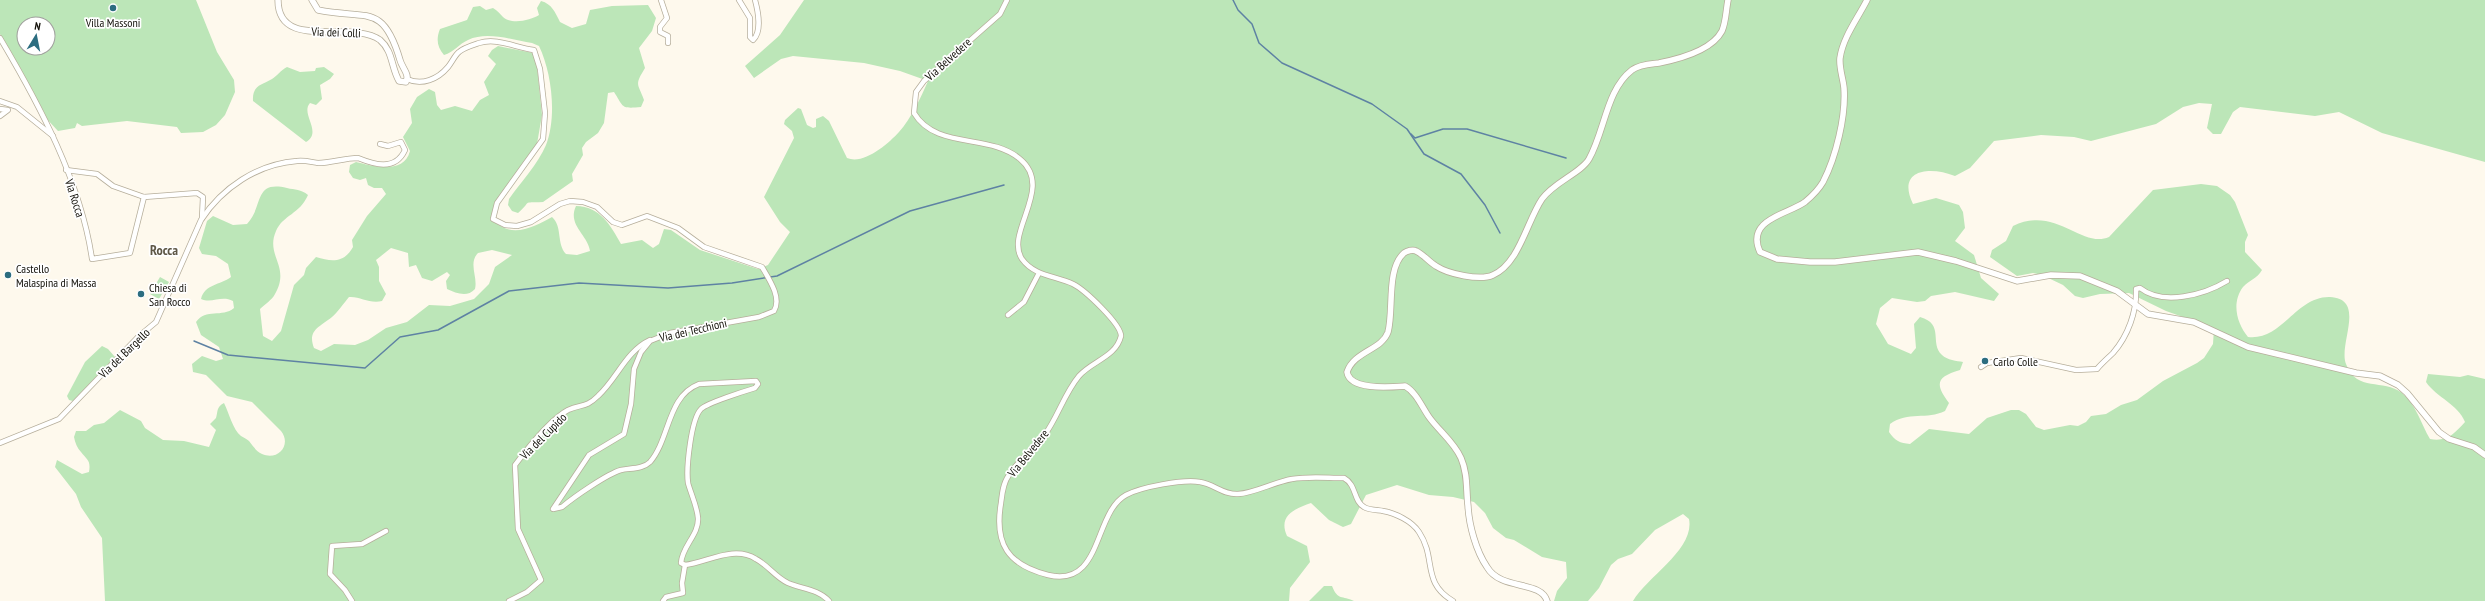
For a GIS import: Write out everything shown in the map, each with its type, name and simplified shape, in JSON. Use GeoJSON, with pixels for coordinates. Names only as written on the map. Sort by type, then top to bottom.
{"type":"FeatureCollection","features":[{"type":"Feature","properties":{"kind":"street","name":"Via dei Colli"},"geometry":{"type":"LineString","coordinates":[[278,0],[281,16],[293,26],[315,32],[363,32],[379,40],[389,51],[399,81],[404,83],[407,80],[395,40],[384,24],[372,16],[318,10],[312,0]]}},
{"type":"Feature","properties":{"kind":"street"},"geometry":{"type":"LineString","coordinates":[[661,0],[668,18],[660,27],[660,32],[668,36],[668,44]]}},
{"type":"Feature","properties":{"kind":"street"},"geometry":{"type":"LineString","coordinates":[[739,0],[750,18],[750,37],[753,40],[757,36],[758,26],[755,0]]}},
{"type":"Feature","properties":{"kind":"street","name":"Via Belvedere"},"geometry":{"type":"LineString","coordinates":[[1007,0],[1000,14],[924,80],[916,92],[914,113],[928,128],[938,134],[1000,148],[1010,152],[1024,162],[1031,176],[1033,192],[1019,246],[1023,260],[1039,273],[1082,289],[1118,325],[1121,336],[1115,349],[1079,376],[1045,435],[1006,478],[1000,507],[999,535],[1006,552],[1013,559],[1038,573],[1056,577],[1075,573],[1089,559],[1110,513],[1120,500],[1127,495],[1152,487],[1200,482],[1226,493],[1238,494],[1293,479],[1344,478],[1351,481],[1360,503],[1365,508],[1393,514],[1415,527],[1428,553],[1433,582],[1436,588],[1453,601]]}},
{"type":"Feature","properties":{"kind":"street"},"geometry":{"type":"LineString","coordinates":[[1547,601],[1545,595],[1540,590],[1500,581],[1487,569],[1469,517],[1467,483],[1461,458],[1423,410],[1411,389],[1405,386],[1374,386],[1356,383],[1351,381],[1347,372],[1350,364],[1379,344],[1387,333],[1392,285],[1399,262],[1404,253],[1412,250],[1417,251],[1437,267],[1447,271],[1480,277],[1494,275],[1515,252],[1543,198],[1559,181],[1581,169],[1589,160],[1615,92],[1628,73],[1639,66],[1662,62],[1699,51],[1715,40],[1723,28],[1728,0]]}},
{"type":"Feature","properties":{"kind":"street"},"geometry":{"type":"LineString","coordinates":[[1867,0],[1852,25],[1841,52],[1840,68],[1844,97],[1842,129],[1827,173],[1818,188],[1804,203],[1784,210],[1766,223],[1758,238],[1757,244],[1760,252],[1777,259],[1810,262],[1834,262],[1918,252],[1956,261],[2017,281],[2051,275],[2080,276],[2108,286],[2155,317],[2194,322],[2248,348],[2356,373],[2380,376],[2398,385],[2408,393],[2439,432],[2448,439],[2474,448],[2485,455]]}},
{"type":"Feature","properties":{"kind":"street","name":"Via Rocca"},"geometry":{"type":"LineString","coordinates":[[0,38],[55,137],[80,210],[92,259],[130,253],[144,197]]}},
{"type":"Feature","properties":{"kind":"street","name":"Via dei Tecchioni"},"geometry":{"type":"LineString","coordinates":[[407,80],[415,83],[423,82],[438,76],[459,51],[480,42],[502,42],[519,49],[534,50],[540,69],[545,113],[543,138],[497,203],[493,219],[505,225],[518,226],[531,222],[560,204],[570,201],[583,202],[597,207],[613,222],[622,225],[647,216],[678,228],[704,247],[762,267],[772,283],[777,307],[770,315],[739,319],[655,338],[641,352],[634,369],[632,404],[624,434],[589,456],[553,509],[562,507],[612,473],[639,468],[650,461],[681,397],[690,387],[699,384],[756,381],[758,384],[755,388],[705,406],[697,414],[687,470],[688,482],[698,518],[693,538],[682,555],[681,562],[685,565]]}},
{"type":"Feature","properties":{"kind":"street"},"geometry":{"type":"LineString","coordinates":[[0,103],[8,103],[55,137]]}},
{"type":"Feature","properties":{"kind":"street"},"geometry":{"type":"LineString","coordinates":[[0,108],[8,110],[0,116]]}},
{"type":"Feature","properties":{"kind":"street"},"geometry":{"type":"LineString","coordinates":[[201,220],[212,204],[221,195],[240,181],[259,170],[295,161],[318,163],[353,158],[383,166],[396,160],[405,150],[402,142],[388,146],[380,144]]}},
{"type":"Feature","properties":{"kind":"street"},"geometry":{"type":"LineString","coordinates":[[66,170],[97,174],[114,186],[144,197],[198,192],[203,197],[201,220]]}},
{"type":"Feature","properties":{"kind":"street","name":"Via del Bargello"},"geometry":{"type":"LineString","coordinates":[[0,443],[62,416],[138,337],[156,322],[201,220]]}},
{"type":"Feature","properties":{"kind":"street"},"geometry":{"type":"LineString","coordinates":[[1008,315],[1024,302],[1039,273]]}},
{"type":"Feature","properties":{"kind":"street"},"geometry":{"type":"LineString","coordinates":[[1980,367],[1987,362],[2021,358],[2076,370],[2097,368],[2114,352],[2123,337],[2137,306],[2136,289],[2140,288],[2169,298],[2211,291],[2227,281]]}},
{"type":"Feature","properties":{"kind":"street","name":"Via del Cupido"},"geometry":{"type":"LineString","coordinates":[[509,601],[527,592],[541,580],[518,529],[515,465],[529,447],[558,418],[569,410],[586,406],[599,396],[617,370],[643,343],[655,338]]}},
{"type":"Feature","properties":{"kind":"street"},"geometry":{"type":"LineString","coordinates":[[352,601],[346,590],[330,574],[332,546],[362,544],[386,531]]}},
{"type":"Feature","properties":{"kind":"street"},"geometry":{"type":"LineString","coordinates":[[662,601],[666,597],[683,593],[682,583],[685,565],[721,555],[745,554],[755,558],[782,580],[815,591],[829,601]]}},
{"type":"Feature","properties":{"kind":"green space"},"geometry":{"type":"Polygon","coordinates":[[[0,0],[196,0],[217,52],[234,80],[235,92],[225,115],[216,125],[203,132],[181,133],[177,127],[127,121],[82,126],[77,123],[75,128],[58,131],[45,117],[0,34],[0,0]]]}},
{"type":"Feature","properties":{"kind":"green space"},"geometry":{"type":"Polygon","coordinates":[[[804,0],[2485,0],[2485,162],[2382,133],[2339,112],[2315,116],[2240,107],[2233,112],[2221,134],[2213,134],[2207,128],[2212,104],[2199,103],[2183,107],[2156,124],[2091,141],[2074,137],[2041,135],[1994,141],[1970,168],[1955,176],[1936,171],[1918,173],[1912,177],[1909,183],[1909,192],[1913,204],[1936,198],[1959,205],[1963,212],[1965,228],[1955,241],[1974,255],[1981,278],[1999,294],[1994,301],[1955,292],[1931,296],[1925,301],[1917,302],[1892,298],[1880,308],[1876,324],[1888,344],[1911,354],[1916,348],[1914,324],[1920,317],[1928,320],[1935,329],[1938,350],[1942,355],[1955,361],[1963,362],[1960,370],[1946,375],[1940,382],[1941,390],[1949,403],[1945,411],[1938,414],[1904,418],[1890,424],[1889,432],[1893,438],[1898,441],[1910,444],[1929,429],[1969,434],[1987,418],[2011,410],[2019,410],[2026,414],[2036,427],[2044,430],[2070,425],[2078,426],[2086,422],[2091,416],[2106,414],[2121,405],[2137,400],[2163,381],[2204,358],[2213,344],[2214,328],[2166,311],[2129,293],[2100,294],[2083,298],[2075,296],[2063,285],[2042,275],[2033,273],[2017,276],[1990,257],[1992,250],[2006,241],[2013,226],[2028,221],[2055,223],[2089,237],[2099,239],[2109,237],[2153,190],[2201,184],[2217,186],[2230,195],[2235,202],[2248,235],[2245,242],[2245,252],[2262,270],[2243,287],[2237,300],[2236,306],[2238,320],[2248,337],[2260,336],[2270,332],[2280,326],[2308,303],[2318,299],[2330,297],[2341,300],[2347,306],[2349,314],[2345,355],[2346,364],[2351,373],[2357,379],[2364,382],[2387,386],[2402,393],[2415,408],[2430,439],[2436,440],[2446,438],[2465,422],[2458,410],[2431,388],[2426,382],[2428,374],[2460,377],[2468,375],[2485,379],[2485,601],[1633,601],[1678,552],[1685,541],[1689,530],[1689,519],[1683,514],[1655,530],[1632,554],[1618,559],[1611,565],[1599,588],[1588,601],[1554,601],[1557,591],[1567,578],[1566,562],[1542,557],[1514,540],[1506,538],[1493,528],[1485,513],[1474,502],[1453,497],[1429,495],[1397,485],[1366,495],[1351,524],[1343,527],[1329,520],[1311,503],[1289,514],[1285,523],[1287,536],[1307,546],[1310,562],[1290,588],[1289,601],[105,601],[102,538],[81,507],[76,494],[55,467],[57,460],[82,474],[89,472],[89,463],[78,449],[75,441],[74,437],[76,431],[86,431],[94,425],[104,423],[120,410],[141,421],[145,428],[163,440],[184,441],[209,447],[216,430],[210,424],[216,418],[218,408],[224,403],[233,426],[238,433],[249,441],[260,453],[268,456],[273,455],[282,450],[284,446],[284,436],[281,431],[252,402],[227,396],[206,375],[193,372],[192,364],[202,356],[216,361],[223,359],[219,347],[201,335],[196,322],[204,315],[229,311],[234,308],[233,301],[229,299],[209,301],[201,299],[206,290],[213,285],[231,277],[228,264],[216,256],[202,254],[199,248],[207,221],[213,216],[233,225],[247,224],[256,210],[264,191],[269,188],[276,187],[295,190],[308,195],[301,206],[279,226],[273,240],[273,247],[279,268],[279,284],[274,296],[260,309],[263,336],[272,341],[281,331],[294,285],[304,275],[306,268],[316,257],[327,260],[337,260],[346,256],[353,247],[352,240],[367,216],[386,194],[382,188],[374,188],[368,185],[366,178],[360,180],[353,178],[349,172],[350,165],[356,162],[379,167],[387,167],[394,166],[407,159],[410,151],[403,137],[412,123],[410,109],[417,97],[429,89],[435,92],[437,105],[441,110],[455,106],[472,111],[480,100],[489,95],[484,82],[496,64],[488,56],[492,50],[498,46],[533,53],[536,56],[542,115],[537,144],[495,206],[496,222],[509,230],[517,230],[531,227],[552,217],[557,225],[563,250],[566,254],[577,255],[590,251],[586,240],[574,219],[576,206],[584,207],[592,209],[604,218],[621,244],[642,240],[653,248],[659,244],[664,229],[671,230],[700,250],[758,269],[768,265],[790,232],[780,222],[764,197],[794,138],[792,131],[784,124],[785,120],[798,108],[801,109],[807,125],[813,128],[816,127],[816,119],[823,116],[829,121],[847,158],[861,159],[875,152],[889,142],[899,132],[912,114],[928,81],[900,71],[864,63],[793,56],[781,59],[754,78],[745,66],[780,35],[804,0]],[[391,248],[376,260],[379,267],[379,281],[386,294],[382,301],[373,302],[349,297],[334,315],[319,326],[313,333],[312,342],[314,348],[321,351],[334,344],[355,345],[368,340],[386,328],[407,322],[429,305],[450,306],[474,299],[489,284],[495,267],[512,255],[492,250],[478,253],[475,257],[473,266],[476,284],[475,289],[472,292],[465,294],[447,289],[446,281],[450,275],[447,272],[432,281],[422,278],[416,265],[409,267],[408,253],[391,248]]]}},
{"type":"Feature","properties":{"kind":"green space"},"geometry":{"type":"Polygon","coordinates":[[[541,1],[551,6],[560,22],[572,28],[586,24],[590,10],[612,6],[648,5],[656,18],[652,31],[639,48],[645,68],[638,82],[644,100],[641,107],[629,108],[623,106],[614,92],[608,93],[604,123],[598,133],[586,142],[582,148],[583,155],[572,174],[573,181],[543,202],[528,203],[518,213],[512,211],[508,205],[509,199],[543,152],[551,122],[552,95],[550,82],[539,46],[508,38],[483,36],[468,40],[444,55],[438,43],[438,36],[440,29],[467,20],[473,7],[480,6],[486,10],[493,8],[503,17],[511,21],[521,21],[531,19],[539,15],[537,8],[541,1]]]}},
{"type":"Feature","properties":{"kind":"green space"},"geometry":{"type":"Polygon","coordinates":[[[287,67],[300,72],[315,71],[316,68],[324,67],[334,74],[330,79],[320,85],[322,99],[316,105],[310,103],[308,107],[312,133],[311,138],[306,142],[253,101],[254,92],[258,86],[274,78],[287,67]]]}},
{"type":"Feature","properties":{"kind":"green space"},"geometry":{"type":"Polygon","coordinates":[[[160,277],[169,282],[159,299],[150,294],[160,277]]]}},
{"type":"Feature","properties":{"kind":"green space"},"geometry":{"type":"Polygon","coordinates":[[[102,346],[108,349],[115,357],[73,401],[69,400],[67,396],[85,362],[102,346]]]}},
{"type":"Feature","properties":{"kind":"green space"},"geometry":{"type":"Polygon","coordinates":[[[1324,586],[1332,586],[1338,596],[1354,601],[1309,601],[1324,586]]]}},
{"type":"Feature","properties":{"kind":"waterway"},"geometry":{"type":"LineString","coordinates":[[1233,0],[1238,10],[1252,24],[1259,43],[1282,63],[1372,104],[1407,129],[1424,154],[1461,174],[1485,205],[1500,233]]}},
{"type":"Feature","properties":{"kind":"waterway"},"geometry":{"type":"LineString","coordinates":[[1411,134],[1415,138],[1443,129],[1467,129],[1566,158]]}},
{"type":"Feature","properties":{"kind":"waterway"},"geometry":{"type":"LineString","coordinates":[[194,341],[228,355],[365,368],[400,337],[438,330],[509,291],[579,283],[668,288],[732,283],[777,276],[910,211],[1004,185]]}},
{"type":"Feature","properties":{"kind":"place","name":"Villa Massoni"},"geometry":{"type":"Point","coordinates":[113,8]}},
{"type":"Feature","properties":{"kind":"place","name":"Castello Malaspina di Massa"},"geometry":{"type":"Point","coordinates":[8,275]}},
{"type":"Feature","properties":{"kind":"place","name":"Chiesa di San Rocco"},"geometry":{"type":"Point","coordinates":[141,294]}},
{"type":"Feature","properties":{"kind":"place","name":"Carlo Colle"},"geometry":{"type":"Point","coordinates":[1985,361]}},
{"type":"Feature","properties":{"kind":"district","name":"Rocca"},"geometry":{"type":"Point","coordinates":[164,250]}}]}
